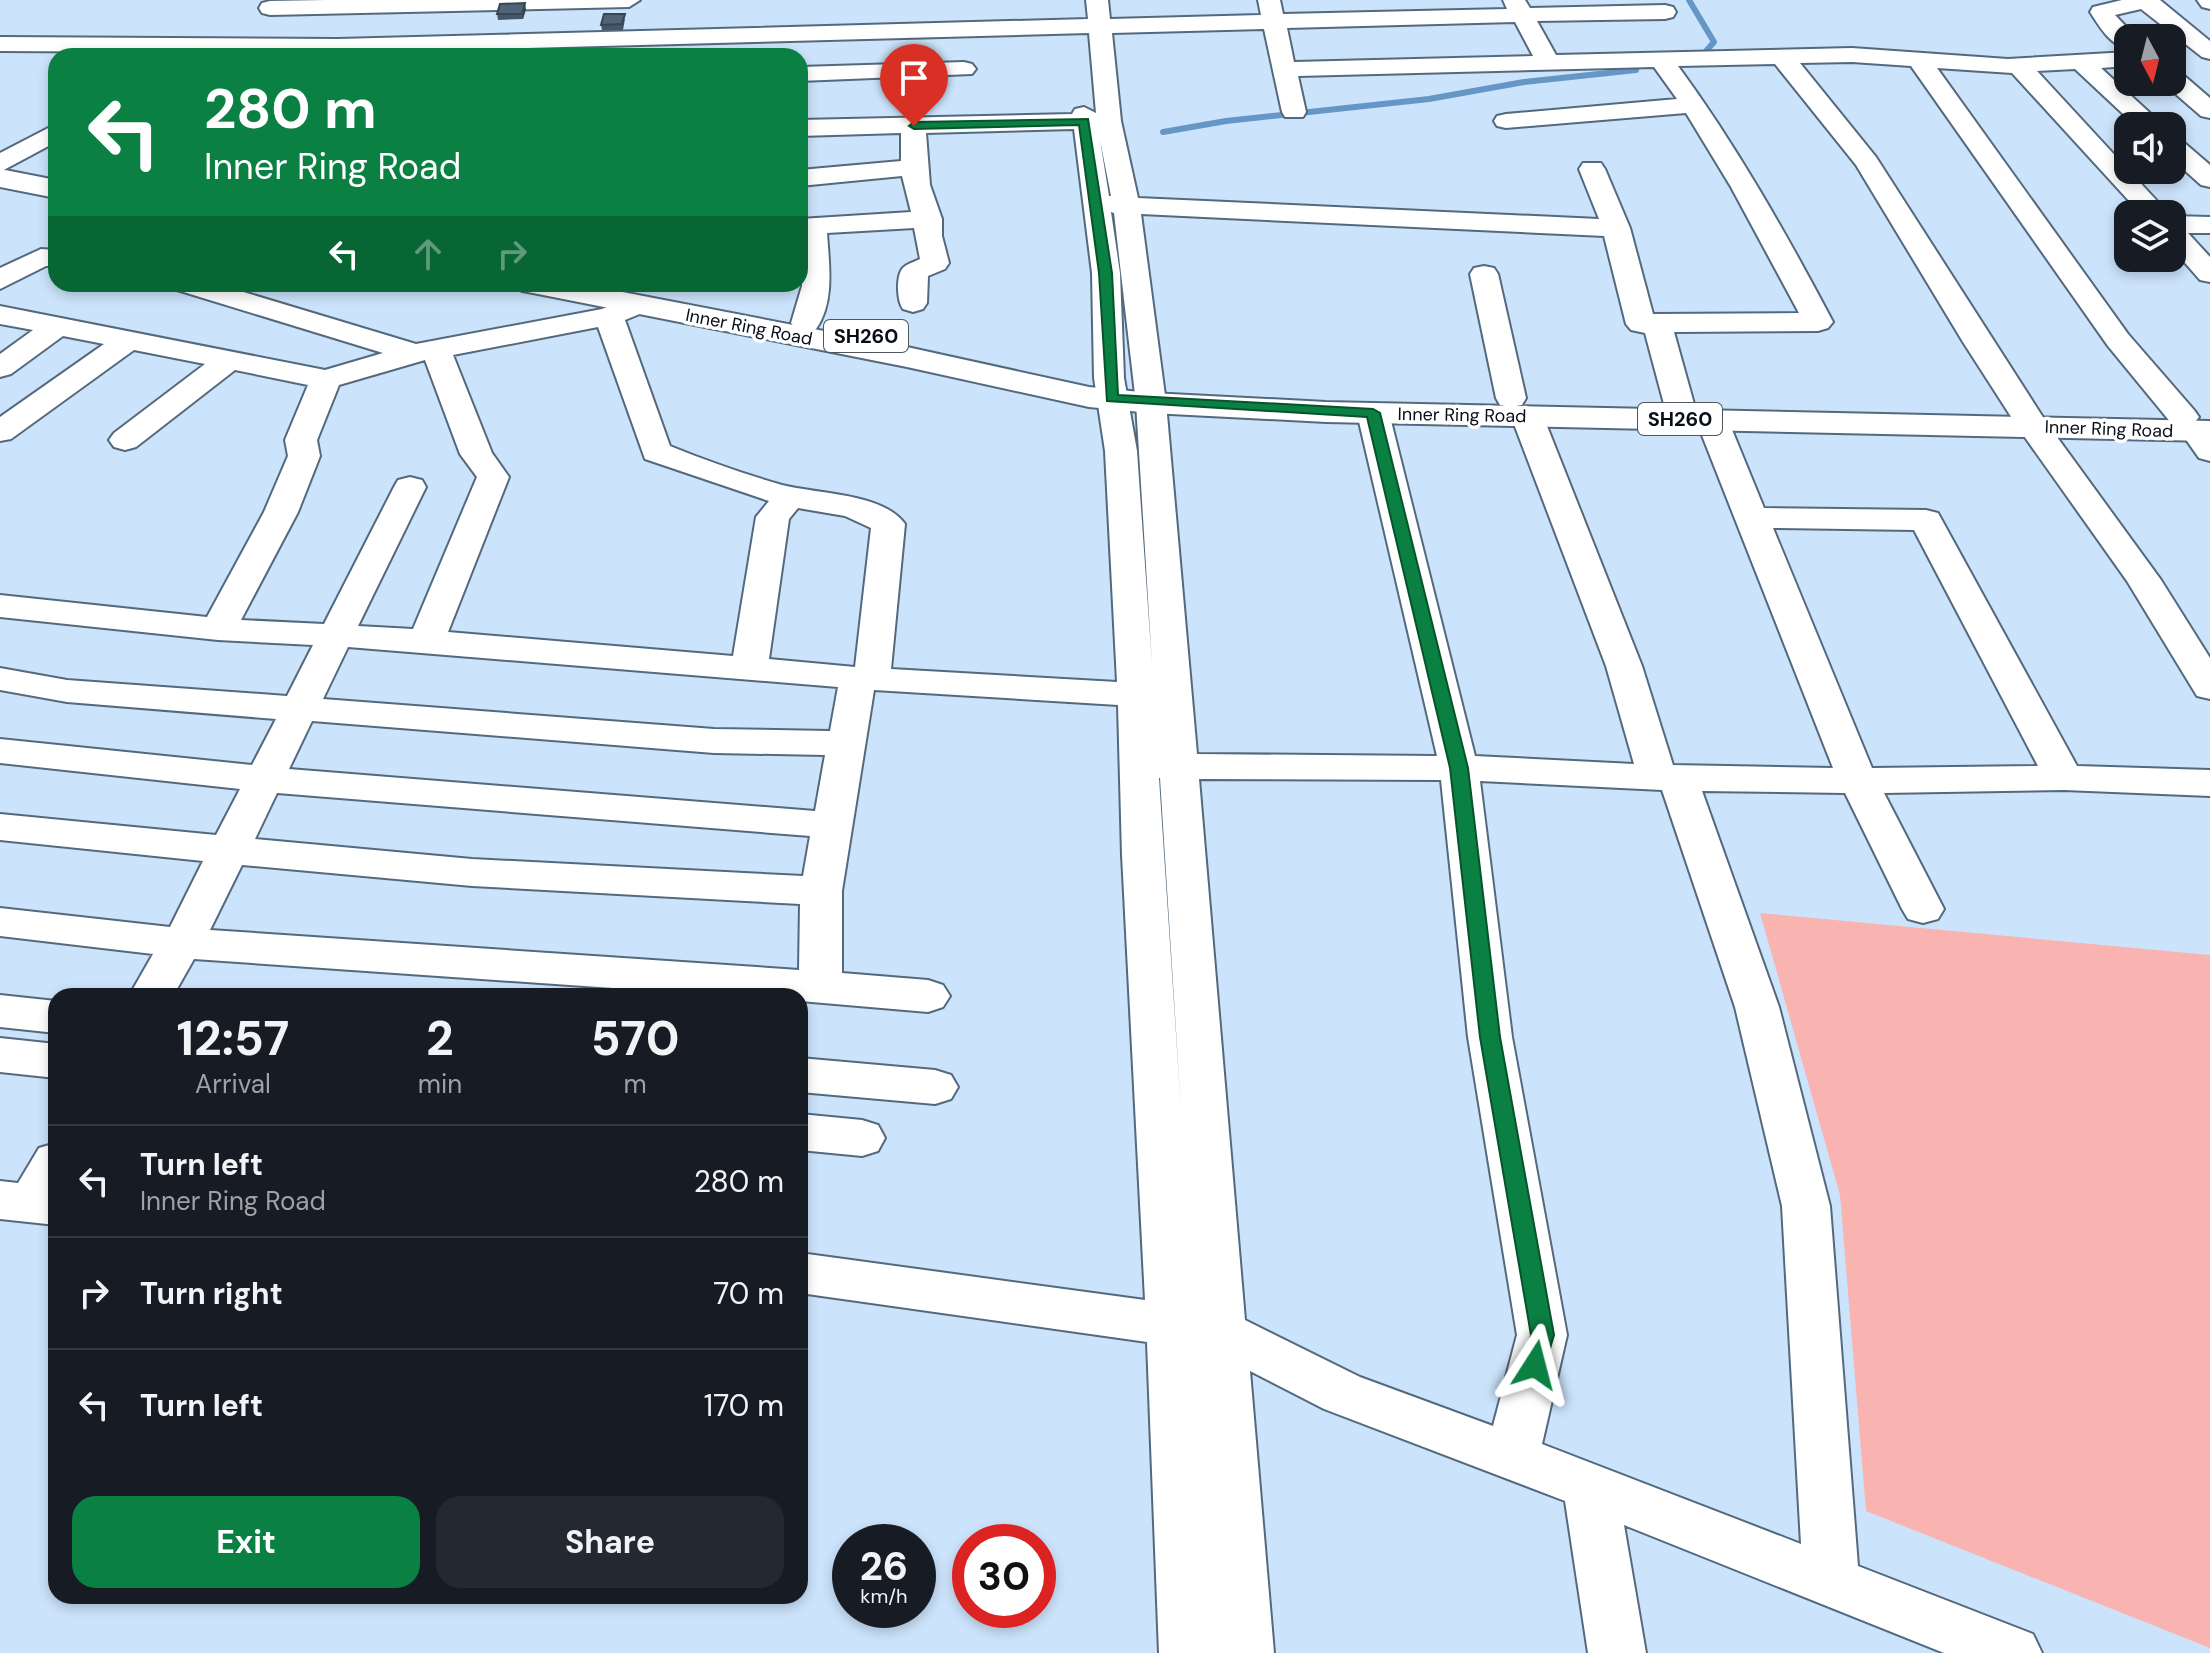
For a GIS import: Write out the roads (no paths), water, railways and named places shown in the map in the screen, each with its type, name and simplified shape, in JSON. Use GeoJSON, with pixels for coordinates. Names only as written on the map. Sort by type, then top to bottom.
{"type":"FeatureCollection","features":[{"type":"Feature","properties":{"kind":"highway"},"geometry":{"type":"LineString","coordinates":[[1,167],[48,172]]}},
{"type":"Feature","properties":{"kind":"highway"},"geometry":{"type":"LineString","coordinates":[[1,167],[48,186]]}},
{"type":"Feature","properties":{"kind":"highway","name":"Inner Ring Road"},"geometry":{"type":"LineString","coordinates":[[573,292],[907,357],[1089,397],[1129,389],[1519,407],[1712,420],[2029,419]]}},
{"type":"Feature","properties":{"kind":"highway","name":"Inner Ring Road"},"geometry":{"type":"LineString","coordinates":[[624,302],[806,323],[1129,389],[1373,413],[1679,404],[2202,430]]}},
{"type":"Feature","properties":{"kind":"street"},"geometry":{"type":"LineString","coordinates":[[197,48],[276,4],[629,0]]}},
{"type":"Feature","properties":{"kind":"street"},"geometry":{"type":"LineString","coordinates":[[962,124],[964,69],[975,29],[973,0]]}},
{"type":"Feature","properties":{"kind":"street"},"geometry":{"type":"LineString","coordinates":[[2114,26],[2101,12],[2147,0],[2210,52]]}},
{"type":"Feature","properties":{"kind":"street"},"geometry":{"type":"LineString","coordinates":[[419,48],[975,29],[1087,12],[1518,7],[1665,12]]}},
{"type":"Feature","properties":{"kind":"street"},"geometry":{"type":"LineString","coordinates":[[1518,7],[1544,67]]}},
{"type":"Feature","properties":{"kind":"street"},"geometry":{"type":"LineString","coordinates":[[1272,11],[1294,112]]}},
{"type":"Feature","properties":{"kind":"street"},"geometry":{"type":"LineString","coordinates":[[1087,12],[1097,122],[1111,205],[1106,273],[1129,389],[1156,696],[1179,767],[1195,1327],[1179,1440],[1188,1653]]}},
{"type":"Feature","properties":{"kind":"street"},"geometry":{"type":"LineString","coordinates":[[0,44],[110,48]]}},
{"type":"Feature","properties":{"kind":"street"},"geometry":{"type":"LineString","coordinates":[[1284,68],[1544,67],[1660,58],[1852,55],[2018,65],[2114,60]]}},
{"type":"Feature","properties":{"kind":"street"},"geometry":{"type":"LineString","coordinates":[[1781,56],[1867,162],[1978,342],[2144,580],[2210,688]]}},
{"type":"Feature","properties":{"kind":"street"},"geometry":{"type":"LineString","coordinates":[[1592,169],[1616,228],[1641,324],[1818,322],[1760,210],[1695,105],[1660,58]]}},
{"type":"Feature","properties":{"kind":"street"},"geometry":{"type":"LineString","coordinates":[[1918,59],[2118,340],[2202,430]]}},
{"type":"Feature","properties":{"kind":"street"},"geometry":{"type":"LineString","coordinates":[[2081,62],[2136,112]]}},
{"type":"Feature","properties":{"kind":"street"},"geometry":{"type":"LineString","coordinates":[[2018,65],[2143,200]]}},
{"type":"Feature","properties":{"kind":"street"},"geometry":{"type":"LineString","coordinates":[[808,74],[964,69]]}},
{"type":"Feature","properties":{"kind":"street"},"geometry":{"type":"LineString","coordinates":[[2191,88],[2210,111]]}},
{"type":"Feature","properties":{"kind":"street"},"geometry":{"type":"LineString","coordinates":[[1506,121],[1695,105]]}},
{"type":"Feature","properties":{"kind":"street"},"geometry":{"type":"LineString","coordinates":[[808,128],[1097,122]]}},
{"type":"Feature","properties":{"kind":"street"},"geometry":{"type":"LineString","coordinates":[[913,303],[914,272],[935,263],[928,236],[928,219],[918,199],[914,126]]}},
{"type":"Feature","properties":{"kind":"street"},"geometry":{"type":"LineString","coordinates":[[1,167],[48,137]]}},
{"type":"Feature","properties":{"kind":"street"},"geometry":{"type":"LineString","coordinates":[[2186,158],[2210,179]]}},
{"type":"Feature","properties":{"kind":"street"},"geometry":{"type":"LineString","coordinates":[[808,177],[915,167]]}},
{"type":"Feature","properties":{"kind":"street"},"geometry":{"type":"LineString","coordinates":[[1111,205],[1616,228]]}},
{"type":"Feature","properties":{"kind":"street"},"geometry":{"type":"LineString","coordinates":[[808,227],[928,219]]}},
{"type":"Feature","properties":{"kind":"street"},"geometry":{"type":"LineString","coordinates":[[2186,224],[2210,225]]}},
{"type":"Feature","properties":{"kind":"street"},"geometry":{"type":"LineString","coordinates":[[806,323],[816,286],[808,239]]}},
{"type":"Feature","properties":{"kind":"street"},"geometry":{"type":"LineString","coordinates":[[2186,247],[2210,274]]}},
{"type":"Feature","properties":{"kind":"street"},"geometry":{"type":"LineString","coordinates":[[0,280],[41,257],[48,257]]}},
{"type":"Feature","properties":{"kind":"street"},"geometry":{"type":"LineString","coordinates":[[1484,274],[1519,407],[1757,1007],[1806,1206],[1831,1582]]}},
{"type":"Feature","properties":{"kind":"street"},"geometry":{"type":"LineString","coordinates":[[218,292],[426,351],[476,454],[493,477],[426,641]]}},
{"type":"Feature","properties":{"kind":"street"},"geometry":{"type":"LineString","coordinates":[[0,315],[326,379],[624,302],[656,452],[701,470],[790,497],[870,511],[888,524],[865,678],[846,743],[821,891],[820,987]]}},
{"type":"Feature","properties":{"kind":"street"},"geometry":{"type":"LineString","coordinates":[[1657,323],[1679,404]]}},
{"type":"Feature","properties":{"kind":"street"},"geometry":{"type":"LineString","coordinates":[[0,368],[57,327]]}},
{"type":"Feature","properties":{"kind":"street"},"geometry":{"type":"LineString","coordinates":[[0,432],[126,342]]}},
{"type":"Feature","properties":{"kind":"street"},"geometry":{"type":"LineString","coordinates":[[125,440],[228,361]]}},
{"type":"Feature","properties":{"kind":"street"},"geometry":{"type":"LineString","coordinates":[[218,629],[281,512],[304,456],[301,440],[326,379]]}},
{"type":"Feature","properties":{"kind":"street"},"geometry":{"type":"LineString","coordinates":[[1373,413],[1459,768],[1490,1037],[1542,1335],[1512,1456]]}},
{"type":"Feature","properties":{"kind":"street"},"geometry":{"type":"LineString","coordinates":[[1712,420],[1858,781],[1923,909]]}},
{"type":"Feature","properties":{"kind":"street"},"geometry":{"type":"LineString","coordinates":[[156,988],[182,943],[410,487]]}},
{"type":"Feature","properties":{"kind":"street"},"geometry":{"type":"LineString","coordinates":[[749,669],[773,517],[790,497]]}},
{"type":"Feature","properties":{"kind":"street"},"geometry":{"type":"LineString","coordinates":[[1753,518],[1926,520],[2064,778]]}},
{"type":"Feature","properties":{"kind":"street"},"geometry":{"type":"LineString","coordinates":[[0,606],[218,629],[426,641],[865,678],[1156,696]]}},
{"type":"Feature","properties":{"kind":"street"},"geometry":{"type":"LineString","coordinates":[[0,679],[67,691],[714,741],[846,743]]}},
{"type":"Feature","properties":{"kind":"street"},"geometry":{"type":"LineString","coordinates":[[1156,696],[1137,765],[1195,1327],[1245,1653]]}},
{"type":"Feature","properties":{"kind":"street"},"geometry":{"type":"LineString","coordinates":[[0,751],[262,779],[831,825]]}},
{"type":"Feature","properties":{"kind":"street"},"geometry":{"type":"LineString","coordinates":[[1137,765],[1459,768],[1668,778],[1858,781],[2064,778],[2210,783]]}},
{"type":"Feature","properties":{"kind":"street"},"geometry":{"type":"LineString","coordinates":[[0,827],[104,841],[228,849],[492,874],[566,876],[640,885],[821,891]]}},
{"type":"Feature","properties":{"kind":"street"},"geometry":{"type":"LineString","coordinates":[[0,922],[575,983],[820,987],[928,996]]}},
{"type":"Feature","properties":{"kind":"street"},"geometry":{"type":"LineString","coordinates":[[0,1011],[48,1016]]}},
{"type":"Feature","properties":{"kind":"street"},"geometry":{"type":"LineString","coordinates":[[0,1055],[48,1060]]}},
{"type":"Feature","properties":{"kind":"street"},"geometry":{"type":"LineString","coordinates":[[808,1076],[935,1087]]}},
{"type":"Feature","properties":{"kind":"street"},"geometry":{"type":"LineString","coordinates":[[808,1133],[862,1138]]}},
{"type":"Feature","properties":{"kind":"street"},"geometry":{"type":"LineString","coordinates":[[29,1204],[48,1174]]}},
{"type":"Feature","properties":{"kind":"street"},"geometry":{"type":"LineString","coordinates":[[808,1274],[1195,1327],[1342,1393],[1512,1456],[2013,1653]]}},
{"type":"Feature","properties":{"kind":"street"},"geometry":{"type":"LineString","coordinates":[[1590,1487],[1617,1653]]}},
{"type":"Feature","properties":{"kind":"waterway"},"geometry":{"type":"LineString","coordinates":[[1689,0],[1714,42],[1707,50]]}},
{"type":"Feature","properties":{"kind":"waterway"},"geometry":{"type":"LineString","coordinates":[[1163,132],[1226,121],[1429,99],[1524,82],[1636,70]]}}]}
